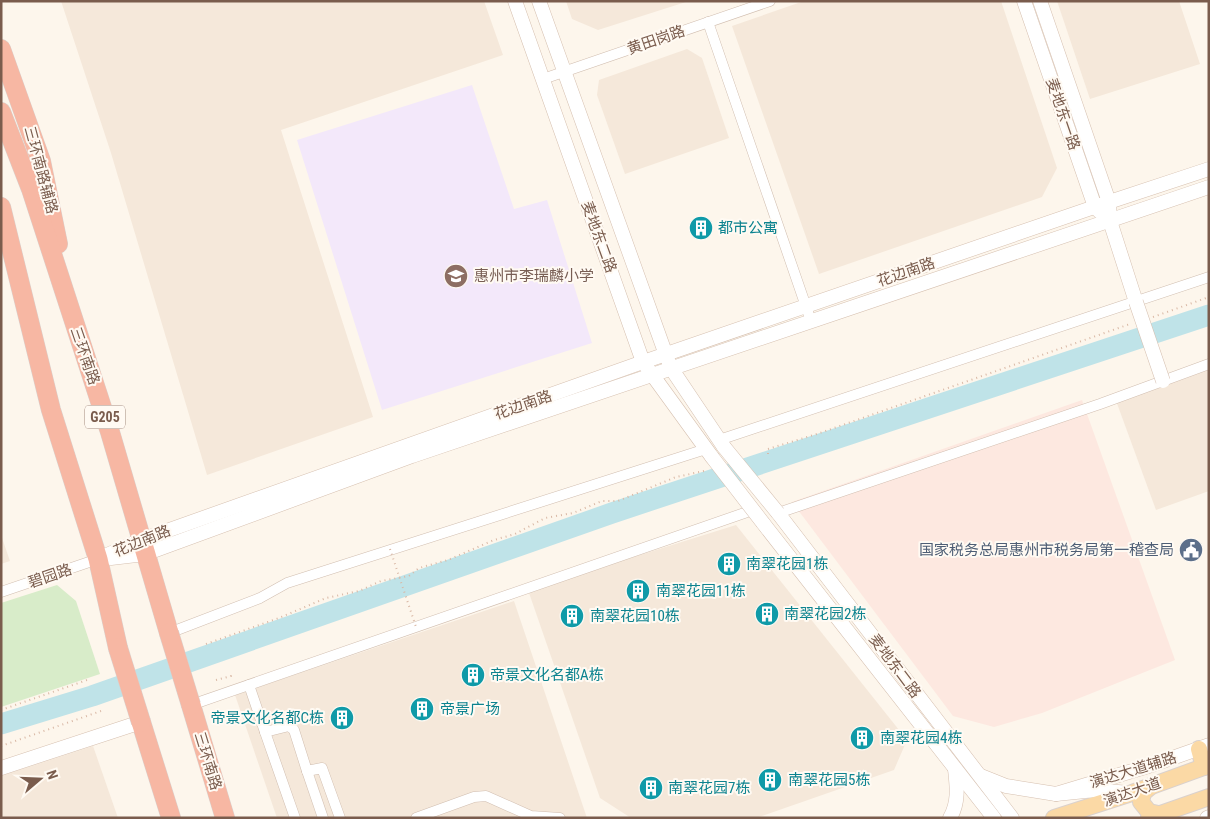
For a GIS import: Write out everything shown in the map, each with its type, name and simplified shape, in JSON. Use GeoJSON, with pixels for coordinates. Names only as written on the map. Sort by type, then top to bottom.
{"type":"FeatureCollection","features":[{"type":"Feature","properties":{"kind":"highway","name":"三环南路辅路"},"geometry":{"type":"LineString","coordinates":[[1,49],[41,161],[55,222],[64,295]]}},
{"type":"Feature","properties":{"kind":"highway","name":"三环南路"},"geometry":{"type":"LineString","coordinates":[[1,112],[31,189],[110,432],[142,547],[169,633]]}},
{"type":"Feature","properties":{"kind":"highway"},"geometry":{"type":"LineString","coordinates":[[1,207],[51,410]]}},
{"type":"Feature","properties":{"kind":"highway"},"geometry":{"type":"LineString","coordinates":[[1,254],[98,559],[118,648],[167,812]]}},
{"type":"Feature","properties":{"kind":"highway","name":"G205"},"geometry":{"type":"LineString","coordinates":[[169,633],[191,705]]}},
{"type":"Feature","properties":{"kind":"highway","name":"三环南路"},"geometry":{"type":"LineString","coordinates":[[191,705],[225,818]]}},
{"type":"Feature","properties":{"kind":"highway"},"geometry":{"type":"LineString","coordinates":[[218,796],[234,818]]}},
{"type":"Feature","properties":{"kind":"main road"},"geometry":{"type":"LineString","coordinates":[[1204,747],[1206,766]]}},
{"type":"Feature","properties":{"kind":"main road","name":"演达大道"},"geometry":{"type":"LineString","coordinates":[[1054,818],[1150,787],[1206,766]]}},
{"type":"Feature","properties":{"kind":"main road"},"geometry":{"type":"LineString","coordinates":[[1150,787],[1142,793],[1141,802],[1154,816]]}},
{"type":"Feature","properties":{"kind":"main road","name":"演达大道"},"geometry":{"type":"LineString","coordinates":[[1154,816],[1209,797]]}},
{"type":"Feature","properties":{"kind":"street","name":"麦地东二路"},"geometry":{"type":"LineString","coordinates":[[515,1],[643,362],[709,453],[994,818]]}},
{"type":"Feature","properties":{"kind":"street","name":"麦地东二路"},"geometry":{"type":"LineString","coordinates":[[539,1],[671,368],[722,444],[778,513],[1012,818]]}},
{"type":"Feature","properties":{"kind":"street","name":"黄田岗路"},"geometry":{"type":"LineString","coordinates":[[543,79],[770,1]]}},
{"type":"Feature","properties":{"kind":"street","name":"麦地东一路"},"geometry":{"type":"LineString","coordinates":[[1024,1],[1095,207]]}},
{"type":"Feature","properties":{"kind":"street","name":"麦地东一路"},"geometry":{"type":"LineString","coordinates":[[1040,1],[1109,202],[1110,220],[1163,381]]}},
{"type":"Feature","properties":{"kind":"street"},"geometry":{"type":"LineString","coordinates":[[708,22],[811,321]]}},
{"type":"Feature","properties":{"kind":"street","name":"花边南路"},"geometry":{"type":"LineString","coordinates":[[142,547],[643,362],[1209,169]]}},
{"type":"Feature","properties":{"kind":"street","name":"花边南路"},"geometry":{"type":"LineString","coordinates":[[98,559],[142,547],[1209,187]]}},
{"type":"Feature","properties":{"kind":"street"},"geometry":{"type":"LineString","coordinates":[[1095,207],[1110,220]]}},
{"type":"Feature","properties":{"kind":"street"},"geometry":{"type":"LineString","coordinates":[[722,444],[1209,277]]}},
{"type":"Feature","properties":{"kind":"street"},"geometry":{"type":"LineString","coordinates":[[778,513],[1209,364]]}},
{"type":"Feature","properties":{"kind":"street"},"geometry":{"type":"LineString","coordinates":[[169,633],[260,598],[287,583],[709,453]]}},
{"type":"Feature","properties":{"kind":"street"},"geometry":{"type":"LineString","coordinates":[[191,705],[753,510]]}},
{"type":"Feature","properties":{"kind":"street","name":"碧园路"},"geometry":{"type":"LineString","coordinates":[[1,592],[98,559]]}},
{"type":"Feature","properties":{"kind":"street"},"geometry":{"type":"LineString","coordinates":[[249,685],[295,818]]}},
{"type":"Feature","properties":{"kind":"street"},"geometry":{"type":"LineString","coordinates":[[1,768],[141,722]]}},
{"type":"Feature","properties":{"kind":"street"},"geometry":{"type":"LineString","coordinates":[[265,732],[289,726],[294,730],[323,818]]}},
{"type":"Feature","properties":{"kind":"street","name":"演达大道辅路"},"geometry":{"type":"LineString","coordinates":[[1056,794],[1204,747]]}},
{"type":"Feature","properties":{"kind":"street"},"geometry":{"type":"LineString","coordinates":[[307,771],[322,768],[340,818]]}},
{"type":"Feature","properties":{"kind":"street"},"geometry":{"type":"LineString","coordinates":[[950,818],[955,809],[958,796],[955,769]]}},
{"type":"Feature","properties":{"kind":"street"},"geometry":{"type":"LineString","coordinates":[[979,776],[1006,786],[1056,794],[1095,790],[1132,793]]}},
{"type":"Feature","properties":{"kind":"street"},"geometry":{"type":"LineString","coordinates":[[416,818],[474,797],[486,796],[531,816],[560,818]]}},
{"type":"Feature","properties":{"kind":"path"},"geometry":{"type":"LineString","coordinates":[[1145,319],[1209,297]]}},
{"type":"Feature","properties":{"kind":"path"},"geometry":{"type":"LineString","coordinates":[[768,454],[768,449],[818,434],[1137,322]]}},
{"type":"Feature","properties":{"kind":"path"},"geometry":{"type":"LineString","coordinates":[[206,644],[279,618],[326,598],[359,591],[382,581],[409,576],[424,566],[448,560],[494,540],[515,534],[545,518],[573,513],[602,501],[618,502],[676,477],[704,471]]}},
{"type":"Feature","properties":{"kind":"path"},"geometry":{"type":"LineString","coordinates":[[390,550],[416,627]]}},
{"type":"Feature","properties":{"kind":"path"},"geometry":{"type":"LineString","coordinates":[[216,680],[231,676],[230,672]]}},
{"type":"Feature","properties":{"kind":"path"},"geometry":{"type":"LineString","coordinates":[[1,710],[90,679]]}},
{"type":"Feature","properties":{"kind":"path"},"geometry":{"type":"LineString","coordinates":[[1,746],[101,711]]}},
{"type":"Feature","properties":{"kind":"shaded area"},"geometry":{"type":"Polygon","coordinates":[[[61,1],[484,1],[503,55],[281,130],[373,417],[207,475],[111,153],[61,1]]]}},
{"type":"Feature","properties":{"kind":"shaded area"},"geometry":{"type":"Polygon","coordinates":[[[566,1],[689,1],[598,30],[572,19],[566,1]]]}},
{"type":"Feature","properties":{"kind":"shaded area"},"geometry":{"type":"Polygon","coordinates":[[[804,1],[1001,1],[1057,168],[1042,197],[819,274],[732,26],[804,1]]]}},
{"type":"Feature","properties":{"kind":"shaded area"},"geometry":{"type":"Polygon","coordinates":[[[1057,1],[1179,1],[1200,64],[1090,99],[1057,1]]]}},
{"type":"Feature","properties":{"kind":"shaded area"},"geometry":{"type":"Polygon","coordinates":[[[687,49],[702,58],[729,138],[625,174],[597,95],[599,80],[687,49]]]}},
{"type":"Feature","properties":{"kind":"shaded area","name":"惠州市李瑞麟小学"},"geometry":{"type":"Polygon","coordinates":[[[472,85],[514,209],[547,200],[592,343],[382,410],[297,140],[472,85]]]}},
{"type":"Feature","properties":{"kind":"shaded area"},"geometry":{"type":"Polygon","coordinates":[[[1209,364],[1209,491],[1156,510],[1115,398],[1209,364]]]}},
{"type":"Feature","properties":{"kind":"shaded area"},"geometry":{"type":"Polygon","coordinates":[[[1082,400],[1175,660],[1042,713],[994,727],[953,716],[792,502],[1082,400]]]}},
{"type":"Feature","properties":{"kind":"shaded area"},"geometry":{"type":"Polygon","coordinates":[[[736,525],[907,740],[894,770],[756,818],[631,818],[600,798],[528,590],[736,525]]]}},
{"type":"Feature","properties":{"kind":"shaded area"},"geometry":{"type":"Polygon","coordinates":[[[1,535],[10,561],[1,564],[1,535]]]}},
{"type":"Feature","properties":{"kind":"shaded area"},"geometry":{"type":"Polygon","coordinates":[[[514,601],[587,818],[277,818],[235,695],[514,601]]]}},
{"type":"Feature","properties":{"kind":"shaded area"},"geometry":{"type":"Polygon","coordinates":[[[93,746],[118,818],[1,818],[1,776],[93,746]]]}},
{"type":"Feature","properties":{"kind":"green space"},"geometry":{"type":"Polygon","coordinates":[[[57,585],[76,601],[100,674],[1,707],[1,603],[57,585]]]}},
{"type":"Feature","properties":{"kind":"waterway"},"geometry":{"type":"LineString","coordinates":[[1,724],[92,696],[612,513],[1209,315]]}},
{"type":"Feature","properties":{"kind":"place","name":"都市公寓"},"geometry":{"type":"Point","coordinates":[701,228]}},
{"type":"Feature","properties":{"kind":"place","name":"惠州市李瑞麟小学"},"geometry":{"type":"Point","coordinates":[456,276]}},
{"type":"Feature","properties":{"kind":"place","name":"国家税务总局惠州市税务局第一稽查局"},"geometry":{"type":"Point","coordinates":[1191,550]}},
{"type":"Feature","properties":{"kind":"place","name":"南翠花园1栋"},"geometry":{"type":"Point","coordinates":[729,564]}},
{"type":"Feature","properties":{"kind":"place","name":"南翠花园11栋"},"geometry":{"type":"Point","coordinates":[638,591]}},
{"type":"Feature","properties":{"kind":"place","name":"南翠花园2栋"},"geometry":{"type":"Point","coordinates":[767,614]}},
{"type":"Feature","properties":{"kind":"place","name":"南翠花园10栋"},"geometry":{"type":"Point","coordinates":[572,616]}},
{"type":"Feature","properties":{"kind":"place","name":"帝景文化名都A栋"},"geometry":{"type":"Point","coordinates":[473,675]}},
{"type":"Feature","properties":{"kind":"place","name":"帝景广场"},"geometry":{"type":"Point","coordinates":[422,709]}},
{"type":"Feature","properties":{"kind":"place","name":"帝景文化名都C栋"},"geometry":{"type":"Point","coordinates":[342,718]}},
{"type":"Feature","properties":{"kind":"place","name":"南翠花园4栋"},"geometry":{"type":"Point","coordinates":[862,738]}},
{"type":"Feature","properties":{"kind":"place","name":"南翠花园5栋"},"geometry":{"type":"Point","coordinates":[770,780]}},
{"type":"Feature","properties":{"kind":"place","name":"南翠花园7栋"},"geometry":{"type":"Point","coordinates":[651,788]}}]}
